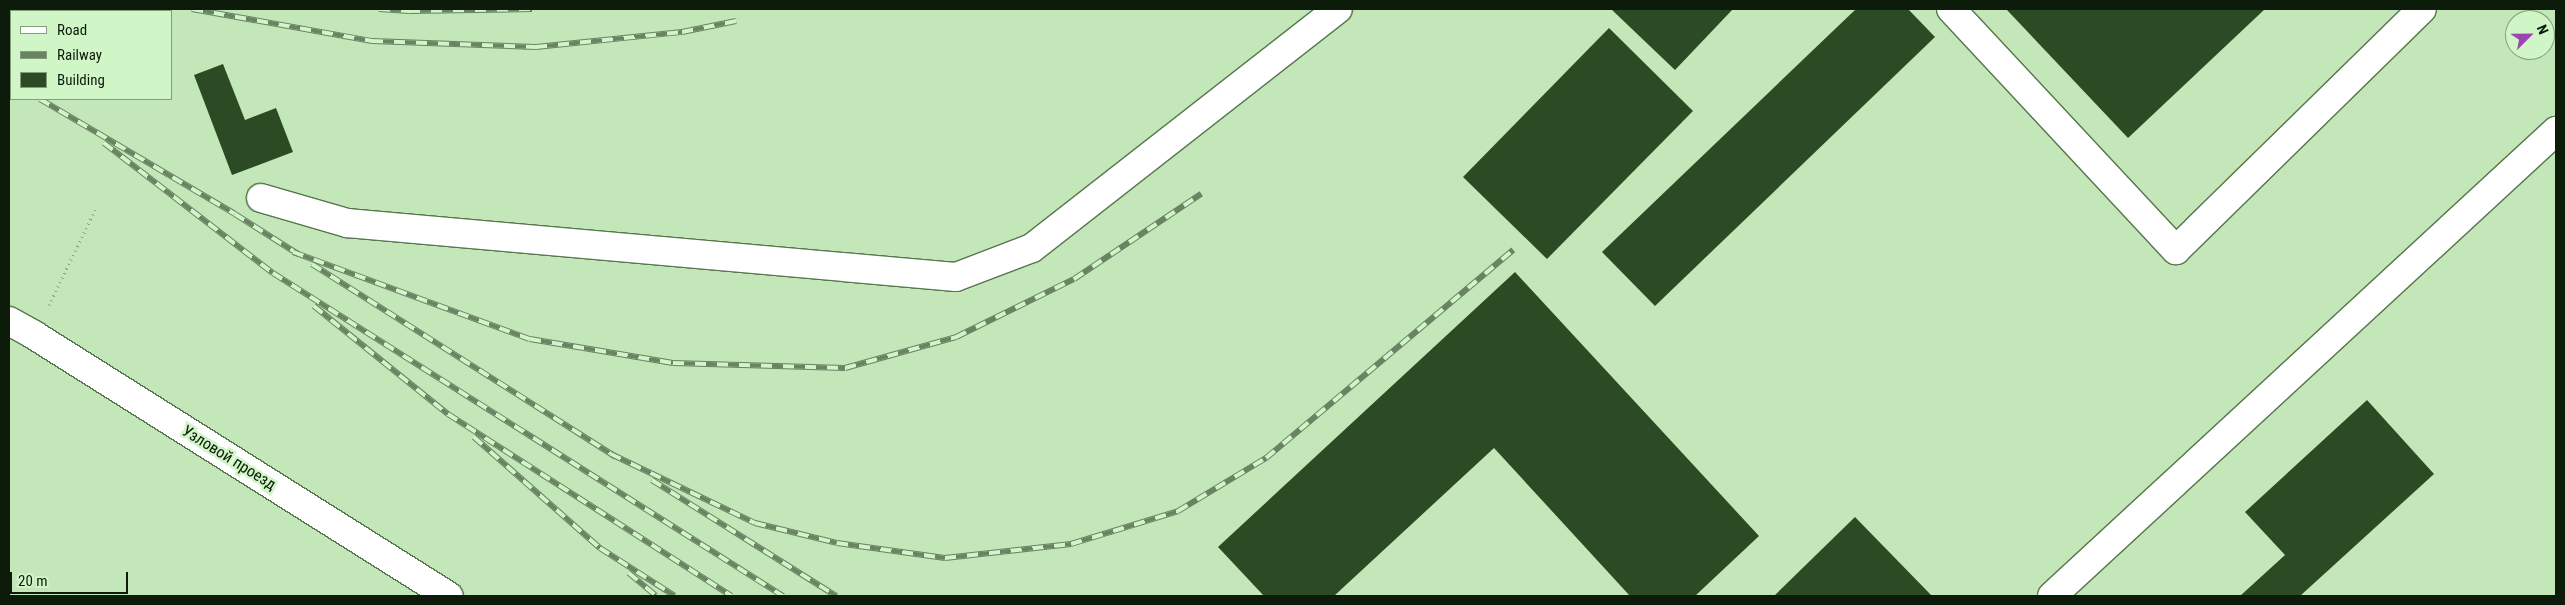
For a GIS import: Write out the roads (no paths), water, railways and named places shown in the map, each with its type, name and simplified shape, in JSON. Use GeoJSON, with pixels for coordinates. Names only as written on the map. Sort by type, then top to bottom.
{"type":"FeatureCollection","features":[{"type":"Feature","properties":{"kind":"street"},"geometry":{"type":"LineString","coordinates":[[261,198],[346,224],[956,277],[1032,248],[1338,9]]}},
{"type":"Feature","properties":{"kind":"street"},"geometry":{"type":"LineString","coordinates":[[1951,9],[2176,250],[2422,9]]}},
{"type":"Feature","properties":{"kind":"street"},"geometry":{"type":"LineString","coordinates":[[2052,596],[2556,131]]}},
{"type":"Feature","properties":{"kind":"street","name":"Узловой проезд"},"geometry":{"type":"LineString","coordinates":[[9,321],[449,596]]}},
{"type":"Feature","properties":{"kind":"railway"},"geometry":{"type":"LineString","coordinates":[[192,9],[372,41],[536,47],[682,32],[736,21]]}},
{"type":"Feature","properties":{"kind":"railway"},"geometry":{"type":"LineString","coordinates":[[379,9],[409,11],[532,9]]}},
{"type":"Feature","properties":{"kind":"railway"},"geometry":{"type":"LineString","coordinates":[[42,100],[235,214],[298,254]]}},
{"type":"Feature","properties":{"kind":"railway"},"geometry":{"type":"LineString","coordinates":[[104,143],[273,273],[783,596]]}},
{"type":"Feature","properties":{"kind":"railway"},"geometry":{"type":"LineString","coordinates":[[293,252],[530,339],[673,363],[845,368],[956,337],[1074,279],[1201,194]]}},
{"type":"Feature","properties":{"kind":"railway"},"geometry":{"type":"LineString","coordinates":[[611,454],[755,523],[837,543],[945,558],[1071,544],[1178,511],[1266,458],[1513,250]]}},
{"type":"Feature","properties":{"kind":"railway"},"geometry":{"type":"LineString","coordinates":[[312,264],[616,457]]}},
{"type":"Feature","properties":{"kind":"railway"},"geometry":{"type":"LineString","coordinates":[[314,306],[448,414],[732,596]]}},
{"type":"Feature","properties":{"kind":"railway"},"geometry":{"type":"LineString","coordinates":[[474,437],[600,548],[675,596]]}},
{"type":"Feature","properties":{"kind":"railway"},"geometry":{"type":"LineString","coordinates":[[652,480],[836,596]]}},
{"type":"Feature","properties":{"kind":"railway"},"geometry":{"type":"LineString","coordinates":[[629,573],[656,596]]}}]}
